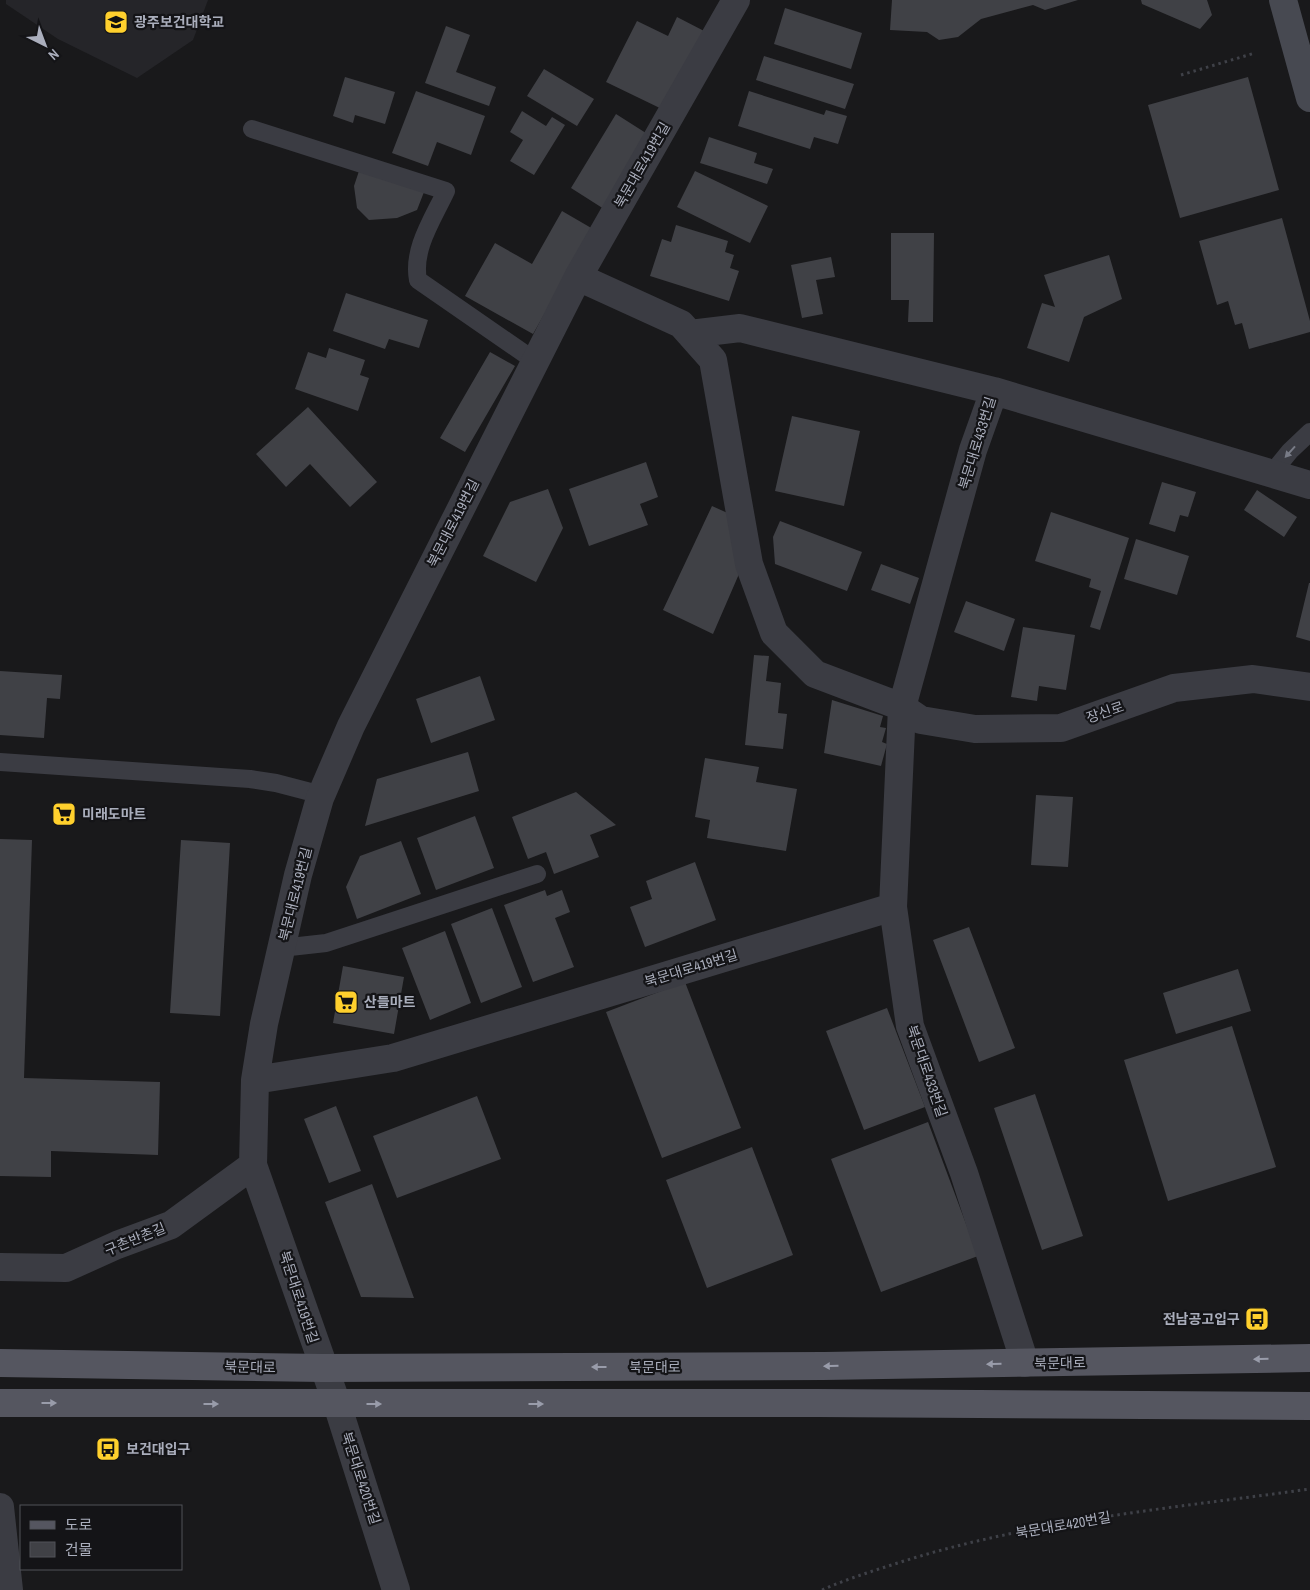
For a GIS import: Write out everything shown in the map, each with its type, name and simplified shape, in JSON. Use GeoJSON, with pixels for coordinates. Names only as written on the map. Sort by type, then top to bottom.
{"type":"FeatureCollection","features":[{"type":"Feature","properties":{"kind":"main road"},"geometry":{"type":"LineString","coordinates":[[1283,0],[1310,98]]}},
{"type":"Feature","properties":{"kind":"main road","name":"북문대로"},"geometry":{"type":"LineString","coordinates":[[0,1363],[323,1368],[814,1366],[1310,1358]]}},
{"type":"Feature","properties":{"kind":"main road"},"geometry":{"type":"LineString","coordinates":[[0,1403],[818,1403],[1310,1406]]}},
{"type":"Feature","properties":{"kind":"street","name":"북문대로419번길"},"geometry":{"type":"LineString","coordinates":[[323,1368],[254,1165],[255,1080],[264,1024],[298,875],[322,795],[351,726],[578,277],[736,0]]}},
{"type":"Feature","properties":{"kind":"street"},"geometry":{"type":"LineString","coordinates":[[578,277],[681,324],[713,360],[749,564],[774,633],[815,674],[902,707]]}},
{"type":"Feature","properties":{"kind":"street","name":"북문대로433번길"},"geometry":{"type":"LineString","coordinates":[[690,334],[740,328],[994,391],[974,450],[902,707],[893,907],[910,1026],[964,1172],[1025,1363]]}},
{"type":"Feature","properties":{"kind":"street"},"geometry":{"type":"LineString","coordinates":[[994,391],[1310,484]]}},
{"type":"Feature","properties":{"kind":"street","name":"장신로"},"geometry":{"type":"LineString","coordinates":[[902,707],[921,720],[975,729],[1061,728],[1174,688],[1253,679],[1310,687]]}},
{"type":"Feature","properties":{"kind":"street","name":"북문대로419번길"},"geometry":{"type":"LineString","coordinates":[[255,1080],[393,1058],[893,907]]}},
{"type":"Feature","properties":{"kind":"street","name":"구촌반촌길"},"geometry":{"type":"LineString","coordinates":[[0,1267],[66,1268],[117,1245],[171,1225],[254,1165]]}},
{"type":"Feature","properties":{"kind":"street","name":"북문대로420번길"},"geometry":{"type":"LineString","coordinates":[[323,1368],[337,1404],[396,1590]]}},
{"type":"Feature","properties":{"kind":"street"},"geometry":{"type":"LineString","coordinates":[[0,1507],[9,1590]]}},
{"type":"Feature","properties":{"kind":"lane"},"geometry":{"type":"LineString","coordinates":[[252,130],[446,191],[418,253],[415,266],[418,280],[535,361]]}},
{"type":"Feature","properties":{"kind":"lane"},"geometry":{"type":"LineString","coordinates":[[1272,474],[1290,451],[1310,432]]}},
{"type":"Feature","properties":{"kind":"lane"},"geometry":{"type":"LineString","coordinates":[[0,762],[250,779],[276,782],[322,795]]}},
{"type":"Feature","properties":{"kind":"lane"},"geometry":{"type":"LineString","coordinates":[[281,948],[326,943],[537,874]]}},
{"type":"Feature","properties":{"kind":"path"},"geometry":{"type":"LineString","coordinates":[[1181,76],[1254,53]]}},
{"type":"Feature","properties":{"kind":"path","name":"북문대로420번길"},"geometry":{"type":"LineString","coordinates":[[822,1590],[844,1580],[941,1550],[1047,1526],[1310,1489]]}},
{"type":"Feature","properties":{"kind":"shaded area","name":"광주보건대학교"},"geometry":{"type":"Polygon","coordinates":[[[6,0],[208,0],[193,40],[137,78],[58,39],[6,4],[6,0]]]}},
{"type":"Feature","properties":{"kind":"building"},"geometry":{"type":"Polygon","coordinates":[[[892,0],[1078,0],[1045,10],[1033,5],[981,19],[958,37],[939,40],[927,32],[890,30],[892,0]]]}},
{"type":"Feature","properties":{"kind":"building"},"geometry":{"type":"Polygon","coordinates":[[[1141,0],[1207,0],[1212,15],[1200,29],[1142,4],[1141,0]]]}},
{"type":"Feature","properties":{"kind":"building"},"geometry":{"type":"Polygon","coordinates":[[[785,8],[862,33],[851,69],[774,44],[785,8]]]}},
{"type":"Feature","properties":{"kind":"building"},"geometry":{"type":"Polygon","coordinates":[[[677,17],[706,32],[666,111],[606,82],[637,21],[668,36],[677,17]]]}},
{"type":"Feature","properties":{"kind":"building"},"geometry":{"type":"Polygon","coordinates":[[[446,26],[470,35],[456,72],[496,87],[489,106],[425,83],[446,26]]]}},
{"type":"Feature","properties":{"kind":"building"},"geometry":{"type":"Polygon","coordinates":[[[764,56],[854,84],[845,109],[756,80],[764,56]]]}},
{"type":"Feature","properties":{"kind":"building"},"geometry":{"type":"Polygon","coordinates":[[[544,69],[594,99],[577,126],[527,96],[544,69]]]}},
{"type":"Feature","properties":{"kind":"building"},"geometry":{"type":"Polygon","coordinates":[[[345,77],[395,92],[385,124],[355,115],[353,123],[333,116],[345,77]]]}},
{"type":"Feature","properties":{"kind":"building"},"geometry":{"type":"Polygon","coordinates":[[[1248,77],[1279,190],[1180,218],[1148,105],[1248,77]]]}},
{"type":"Feature","properties":{"kind":"building"},"geometry":{"type":"Polygon","coordinates":[[[416,91],[485,116],[471,155],[437,142],[428,166],[392,153],[416,91]]]}},
{"type":"Feature","properties":{"kind":"building"},"geometry":{"type":"Polygon","coordinates":[[[749,91],[824,115],[826,110],[847,116],[838,144],[814,137],[810,149],[738,126],[749,91]]]}},
{"type":"Feature","properties":{"kind":"building"},"geometry":{"type":"Polygon","coordinates":[[[522,111],[546,126],[552,117],[565,125],[534,175],[510,161],[523,140],[510,132],[522,111]]]}},
{"type":"Feature","properties":{"kind":"building"},"geometry":{"type":"Polygon","coordinates":[[[616,114],[649,135],[604,209],[571,188],[616,114]]]}},
{"type":"Feature","properties":{"kind":"building"},"geometry":{"type":"Polygon","coordinates":[[[709,137],[757,153],[754,163],[773,169],[767,184],[700,163],[709,137]]]}},
{"type":"Feature","properties":{"kind":"building"},"geometry":{"type":"Polygon","coordinates":[[[360,168],[424,192],[417,210],[397,218],[369,220],[357,208],[354,186],[360,168]]]}},
{"type":"Feature","properties":{"kind":"building"},"geometry":{"type":"Polygon","coordinates":[[[695,171],[768,206],[750,243],[677,207],[695,171]]]}},
{"type":"Feature","properties":{"kind":"building"},"geometry":{"type":"Polygon","coordinates":[[[562,211],[593,229],[533,334],[465,296],[495,243],[532,264],[562,211]]]}},
{"type":"Feature","properties":{"kind":"building"},"geometry":{"type":"Polygon","coordinates":[[[1282,218],[1310,321],[1310,332],[1249,349],[1242,323],[1235,325],[1228,301],[1217,305],[1199,241],[1282,218]]]}},
{"type":"Feature","properties":{"kind":"building"},"geometry":{"type":"Polygon","coordinates":[[[676,225],[728,241],[725,252],[734,255],[730,268],[739,271],[729,301],[650,276],[662,239],[671,242],[676,225]]]}},
{"type":"Feature","properties":{"kind":"building"},"geometry":{"type":"Polygon","coordinates":[[[891,233],[934,233],[933,322],[908,322],[909,300],[891,300],[891,233]]]}},
{"type":"Feature","properties":{"kind":"building"},"geometry":{"type":"Polygon","coordinates":[[[1109,255],[1122,299],[1084,317],[1069,362],[1027,348],[1042,303],[1055,307],[1044,275],[1109,255]]]}},
{"type":"Feature","properties":{"kind":"building"},"geometry":{"type":"Polygon","coordinates":[[[831,257],[835,277],[816,280],[823,314],[802,318],[791,265],[831,257]]]}},
{"type":"Feature","properties":{"kind":"building"},"geometry":{"type":"Polygon","coordinates":[[[346,293],[428,320],[419,348],[389,339],[385,349],[333,331],[346,293]]]}},
{"type":"Feature","properties":{"kind":"building"},"geometry":{"type":"Polygon","coordinates":[[[329,348],[365,360],[360,375],[369,378],[358,411],[295,389],[308,352],[326,358],[329,348]]]}},
{"type":"Feature","properties":{"kind":"building"},"geometry":{"type":"Polygon","coordinates":[[[490,352],[515,366],[465,452],[440,438],[490,352]]]}},
{"type":"Feature","properties":{"kind":"building"},"geometry":{"type":"Polygon","coordinates":[[[308,407],[377,482],[350,507],[310,464],[286,487],[256,454],[308,407]]]}},
{"type":"Feature","properties":{"kind":"building"},"geometry":{"type":"Polygon","coordinates":[[[792,416],[860,431],[844,506],[775,491],[792,416]]]}},
{"type":"Feature","properties":{"kind":"building"},"geometry":{"type":"Polygon","coordinates":[[[646,462],[658,497],[640,504],[648,525],[589,546],[569,489],[646,462]]]}},
{"type":"Feature","properties":{"kind":"building"},"geometry":{"type":"Polygon","coordinates":[[[1162,482],[1196,492],[1188,517],[1180,515],[1175,532],[1149,524],[1162,482]]]}},
{"type":"Feature","properties":{"kind":"building"},"geometry":{"type":"Polygon","coordinates":[[[548,489],[563,528],[536,582],[483,556],[510,502],[548,489]]]}},
{"type":"Feature","properties":{"kind":"building"},"geometry":{"type":"Polygon","coordinates":[[[1257,490],[1297,517],[1284,537],[1244,510],[1257,490]]]}},
{"type":"Feature","properties":{"kind":"building"},"geometry":{"type":"Polygon","coordinates":[[[712,506],[732,515],[739,574],[713,634],[663,610],[712,506]]]}},
{"type":"Feature","properties":{"kind":"building"},"geometry":{"type":"Polygon","coordinates":[[[1051,512],[1129,538],[1100,630],[1090,627],[1101,591],[1089,587],[1091,579],[1035,561],[1051,512]]]}},
{"type":"Feature","properties":{"kind":"building"},"geometry":{"type":"Polygon","coordinates":[[[780,521],[862,552],[847,591],[775,564],[773,537],[780,521]]]}},
{"type":"Feature","properties":{"kind":"building"},"geometry":{"type":"Polygon","coordinates":[[[1136,539],[1189,556],[1177,595],[1124,579],[1136,539]]]}},
{"type":"Feature","properties":{"kind":"building"},"geometry":{"type":"Polygon","coordinates":[[[881,564],[919,578],[910,604],[871,590],[881,564]]]}},
{"type":"Feature","properties":{"kind":"building"},"geometry":{"type":"Polygon","coordinates":[[[1310,583],[1310,641],[1296,637],[1310,583]]]}},
{"type":"Feature","properties":{"kind":"building"},"geometry":{"type":"Polygon","coordinates":[[[966,601],[1015,619],[1004,651],[954,632],[966,601]]]}},
{"type":"Feature","properties":{"kind":"building"},"geometry":{"type":"Polygon","coordinates":[[[1023,627],[1075,635],[1066,690],[1039,686],[1037,701],[1011,697],[1023,627]]]}},
{"type":"Feature","properties":{"kind":"building"},"geometry":{"type":"Polygon","coordinates":[[[754,655],[769,656],[766,681],[781,683],[778,713],[787,714],[783,749],[745,745],[754,655]]]}},
{"type":"Feature","properties":{"kind":"building"},"geometry":{"type":"Polygon","coordinates":[[[0,671],[62,675],[60,699],[47,698],[44,738],[0,735],[0,671]]]}},
{"type":"Feature","properties":{"kind":"building"},"geometry":{"type":"Polygon","coordinates":[[[480,676],[495,720],[431,743],[416,699],[480,676]]]}},
{"type":"Feature","properties":{"kind":"building"},"geometry":{"type":"Polygon","coordinates":[[[832,700],[883,716],[880,727],[886,728],[882,742],[887,744],[881,766],[824,753],[832,700]]]}},
{"type":"Feature","properties":{"kind":"building"},"geometry":{"type":"Polygon","coordinates":[[[468,752],[479,791],[365,826],[377,779],[468,752]]]}},
{"type":"Feature","properties":{"kind":"building"},"geometry":{"type":"Polygon","coordinates":[[[705,758],[759,767],[756,782],[797,789],[786,851],[707,838],[710,820],[695,817],[705,758]]]}},
{"type":"Feature","properties":{"kind":"building"},"geometry":{"type":"Polygon","coordinates":[[[576,792],[616,825],[590,835],[599,857],[554,874],[546,852],[528,859],[512,817],[576,792]]]}},
{"type":"Feature","properties":{"kind":"building"},"geometry":{"type":"Polygon","coordinates":[[[1036,795],[1073,797],[1068,867],[1031,865],[1036,795]]]}},
{"type":"Feature","properties":{"kind":"building"},"geometry":{"type":"Polygon","coordinates":[[[475,816],[494,868],[436,890],[417,838],[475,816]]]}},
{"type":"Feature","properties":{"kind":"building"},"geometry":{"type":"Polygon","coordinates":[[[0,839],[32,840],[24,1078],[160,1082],[158,1155],[51,1151],[51,1177],[0,1176],[0,839]]]}},
{"type":"Feature","properties":{"kind":"building"},"geometry":{"type":"Polygon","coordinates":[[[181,840],[230,843],[220,1016],[170,1013],[181,840]]]}},
{"type":"Feature","properties":{"kind":"building"},"geometry":{"type":"Polygon","coordinates":[[[401,841],[421,894],[357,919],[346,887],[360,856],[401,841]]]}},
{"type":"Feature","properties":{"kind":"building"},"geometry":{"type":"Polygon","coordinates":[[[695,862],[716,920],[645,947],[630,907],[652,899],[646,881],[695,862]]]}},
{"type":"Feature","properties":{"kind":"building"},"geometry":{"type":"Polygon","coordinates":[[[545,890],[547,896],[562,890],[570,912],[555,918],[574,967],[533,982],[504,905],[545,890]]]}},
{"type":"Feature","properties":{"kind":"building"},"geometry":{"type":"Polygon","coordinates":[[[492,908],[522,987],[481,1003],[451,924],[492,908]]]}},
{"type":"Feature","properties":{"kind":"building"},"geometry":{"type":"Polygon","coordinates":[[[969,927],[1015,1048],[979,1062],[933,940],[969,927]]]}},
{"type":"Feature","properties":{"kind":"building"},"geometry":{"type":"Polygon","coordinates":[[[445,931],[471,1003],[430,1020],[402,948],[445,931]]]}},
{"type":"Feature","properties":{"kind":"building"},"geometry":{"type":"Polygon","coordinates":[[[343,966],[404,977],[394,1034],[333,1023],[343,966]]]}},
{"type":"Feature","properties":{"kind":"building"},"geometry":{"type":"Polygon","coordinates":[[[1238,969],[1251,1011],[1176,1034],[1163,993],[1238,969]]]}},
{"type":"Feature","properties":{"kind":"building"},"geometry":{"type":"Polygon","coordinates":[[[685,982],[741,1128],[662,1158],[606,1012],[685,982]]]}},
{"type":"Feature","properties":{"kind":"building"},"geometry":{"type":"Polygon","coordinates":[[[887,1008],[925,1107],[864,1130],[826,1031],[887,1008]]]}},
{"type":"Feature","properties":{"kind":"building"},"geometry":{"type":"Polygon","coordinates":[[[1232,1026],[1276,1167],[1168,1201],[1124,1060],[1232,1026]]]}},
{"type":"Feature","properties":{"kind":"building"},"geometry":{"type":"Polygon","coordinates":[[[1035,1094],[1083,1236],[1042,1250],[994,1108],[1035,1094]]]}},
{"type":"Feature","properties":{"kind":"building"},"geometry":{"type":"Polygon","coordinates":[[[477,1096],[501,1159],[397,1198],[373,1136],[477,1096]]]}},
{"type":"Feature","properties":{"kind":"building"},"geometry":{"type":"Polygon","coordinates":[[[336,1106],[361,1171],[329,1183],[304,1119],[336,1106]]]}},
{"type":"Feature","properties":{"kind":"building"},"geometry":{"type":"Polygon","coordinates":[[[928,1122],[978,1256],[881,1292],[831,1159],[928,1122]]]}},
{"type":"Feature","properties":{"kind":"building"},"geometry":{"type":"Polygon","coordinates":[[[752,1147],[793,1255],[707,1288],[666,1180],[752,1147]]]}},
{"type":"Feature","properties":{"kind":"building"},"geometry":{"type":"Polygon","coordinates":[[[372,1184],[414,1298],[361,1297],[325,1202],[372,1184]]]}},
{"type":"Feature","properties":{"kind":"place","name":"광주보건대학교"},"geometry":{"type":"Point","coordinates":[116,22]}},
{"type":"Feature","properties":{"kind":"place","name":"미래도마트"},"geometry":{"type":"Point","coordinates":[64,814]}},
{"type":"Feature","properties":{"kind":"place","name":"산들마트"},"geometry":{"type":"Point","coordinates":[346,1002]}},
{"type":"Feature","properties":{"kind":"place","name":"전남공고입구"},"geometry":{"type":"Point","coordinates":[1257,1319]}},
{"type":"Feature","properties":{"kind":"place","name":"보건대입구"},"geometry":{"type":"Point","coordinates":[108,1449]}}]}
